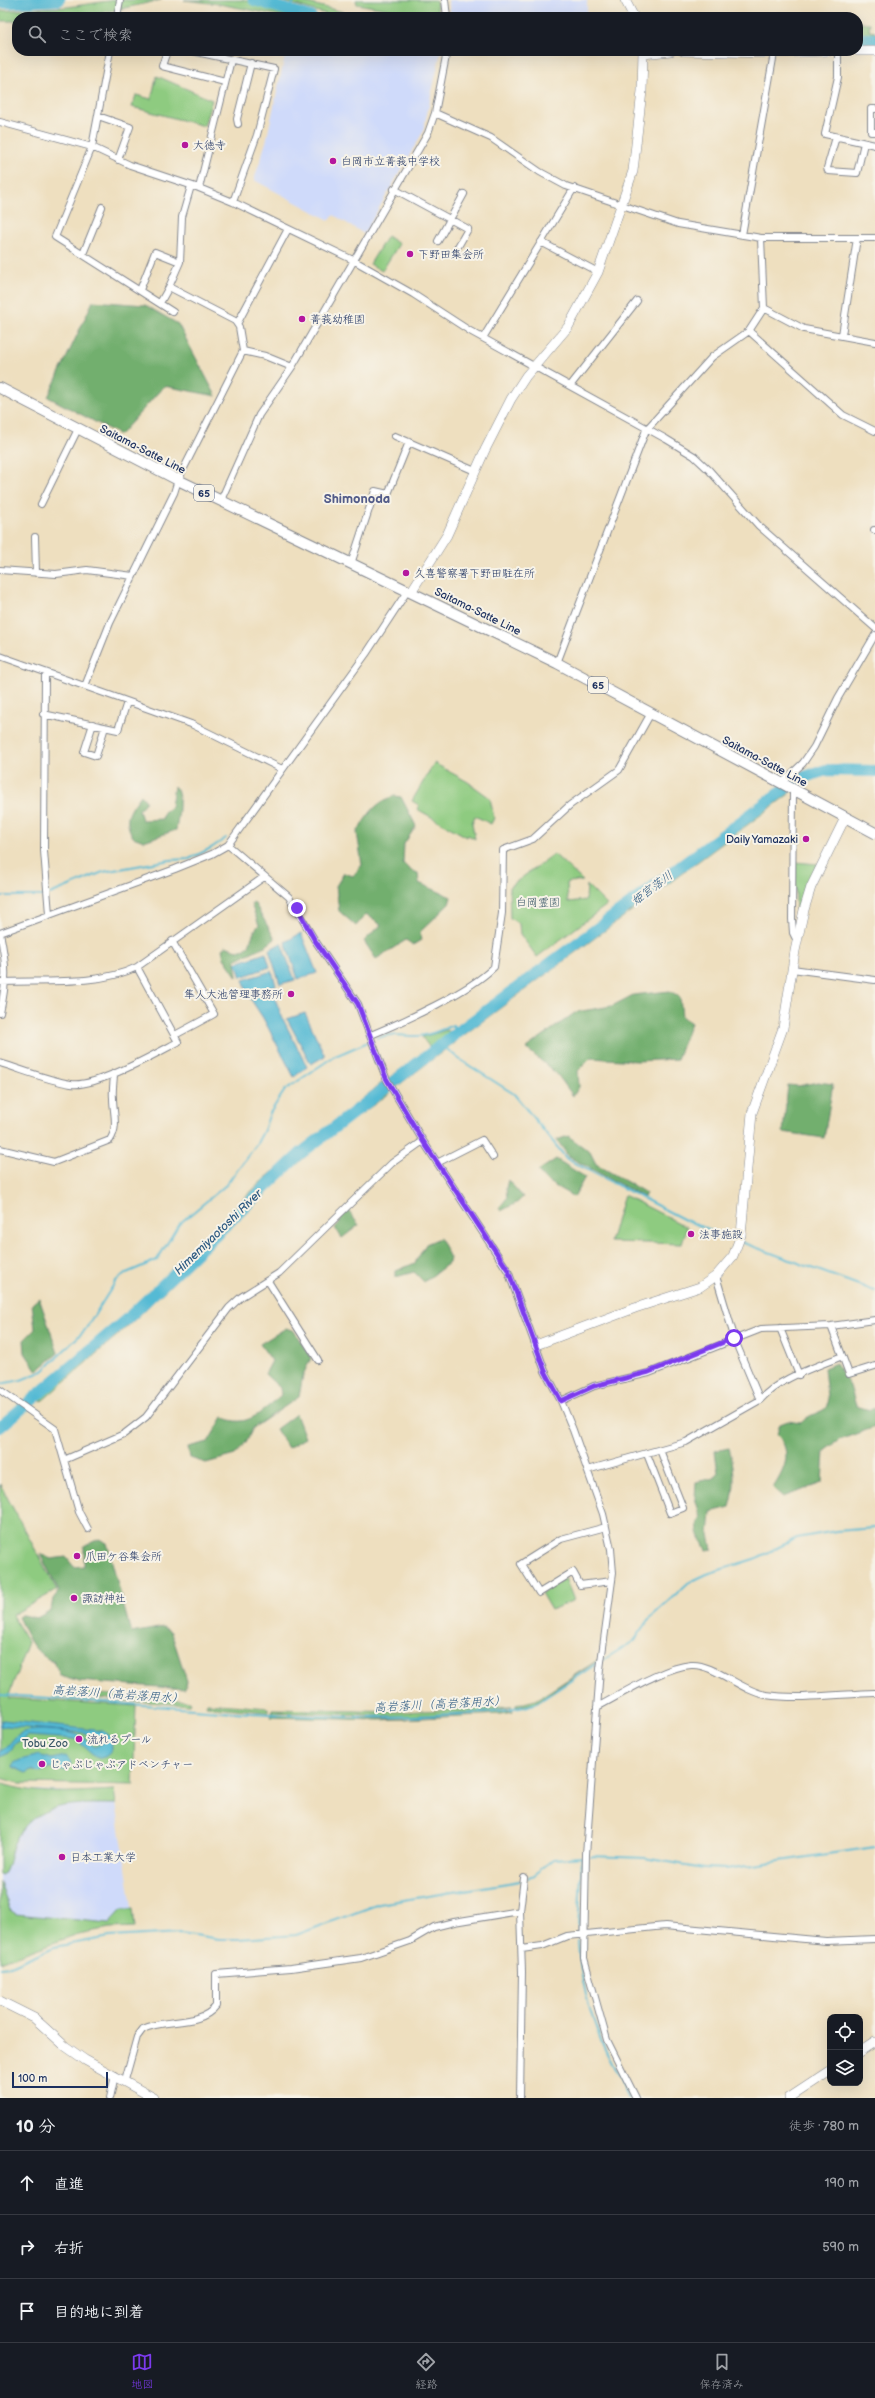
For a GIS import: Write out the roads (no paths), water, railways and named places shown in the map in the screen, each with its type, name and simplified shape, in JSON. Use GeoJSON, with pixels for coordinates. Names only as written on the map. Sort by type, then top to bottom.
{"type":"FeatureCollection","features":[{"type":"Feature","properties":{"kind":"main road","name":"Saitama-Satte Line"},"geometry":{"type":"LineString","coordinates":[[0,388],[178,480],[557,663],[875,833]]}},
{"type":"Feature","properties":{"kind":"street"},"geometry":{"type":"LineString","coordinates":[[117,12],[120,0]]}},
{"type":"Feature","properties":{"kind":"street"},"geometry":{"type":"LineString","coordinates":[[445,0],[446,12]]}},
{"type":"Feature","properties":{"kind":"street"},"geometry":{"type":"LineString","coordinates":[[625,0],[631,12]]}},
{"type":"Feature","properties":{"kind":"street"},"geometry":{"type":"LineString","coordinates":[[863,51],[875,51]]}},
{"type":"Feature","properties":{"kind":"street"},"geometry":{"type":"LineString","coordinates":[[109,56],[92,147],[55,237],[84,254],[173,312]]}},
{"type":"Feature","properties":{"kind":"street"},"geometry":{"type":"LineString","coordinates":[[165,56],[162,66],[225,82]]}},
{"type":"Feature","properties":{"kind":"street"},"geometry":{"type":"LineString","coordinates":[[214,56],[274,69],[257,135],[233,202]]}},
{"type":"Feature","properties":{"kind":"street"},"geometry":{"type":"LineString","coordinates":[[221,500],[259,415],[292,367],[394,189],[428,133],[435,113],[446,56]]}},
{"type":"Feature","properties":{"kind":"street"},"geometry":{"type":"LineString","coordinates":[[0,1014],[6,963],[0,933],[175,869],[228,845],[366,654],[447,535],[475,471],[512,399],[526,376],[568,327],[598,272],[633,171],[643,56]]}},
{"type":"Feature","properties":{"kind":"street"},"geometry":{"type":"LineString","coordinates":[[742,235],[773,56]]}},
{"type":"Feature","properties":{"kind":"street"},"geometry":{"type":"LineString","coordinates":[[838,56],[838,77],[825,134],[875,145]]}},
{"type":"Feature","properties":{"kind":"street"},"geometry":{"type":"LineString","coordinates":[[199,188],[231,60]]}},
{"type":"Feature","properties":{"kind":"street"},"geometry":{"type":"LineString","coordinates":[[238,124],[237,119],[251,63]]}},
{"type":"Feature","properties":{"kind":"street"},"geometry":{"type":"LineString","coordinates":[[875,109],[871,109],[871,132],[875,132]]}},
{"type":"Feature","properties":{"kind":"street"},"geometry":{"type":"LineString","coordinates":[[435,113],[491,138],[540,172],[574,188],[678,224],[761,238],[875,238]]}},
{"type":"Feature","properties":{"kind":"street"},"geometry":{"type":"LineString","coordinates":[[98,116],[130,127],[118,160]]}},
{"type":"Feature","properties":{"kind":"street"},"geometry":{"type":"LineString","coordinates":[[0,122],[92,147],[130,166],[199,188],[233,202],[353,260],[413,294],[483,338],[694,456],[710,470],[759,526],[875,628]]}},
{"type":"Feature","properties":{"kind":"street"},"geometry":{"type":"LineString","coordinates":[[836,137],[827,168],[828,171],[857,173],[864,143]]}},
{"type":"Feature","properties":{"kind":"street"},"geometry":{"type":"LineString","coordinates":[[160,303],[180,262],[182,217],[192,186]]}},
{"type":"Feature","properties":{"kind":"street"},"geometry":{"type":"LineString","coordinates":[[483,338],[574,188]]}},
{"type":"Feature","properties":{"kind":"street"},"geometry":{"type":"LineString","coordinates":[[394,189],[468,229],[456,250]]}},
{"type":"Feature","properties":{"kind":"street"},"geometry":{"type":"LineString","coordinates":[[438,241],[451,220],[464,194]]}},
{"type":"Feature","properties":{"kind":"street"},"geometry":{"type":"LineString","coordinates":[[84,254],[102,207]]}},
{"type":"Feature","properties":{"kind":"street"},"geometry":{"type":"LineString","coordinates":[[237,324],[288,229]]}},
{"type":"Feature","properties":{"kind":"street"},"geometry":{"type":"LineString","coordinates":[[557,663],[646,430],[712,357],[749,331],[764,308],[761,238]]}},
{"type":"Feature","properties":{"kind":"street"},"geometry":{"type":"LineString","coordinates":[[842,335],[857,238]]}},
{"type":"Feature","properties":{"kind":"street"},"geometry":{"type":"LineString","coordinates":[[541,242],[598,272]]}},
{"type":"Feature","properties":{"kind":"street"},"geometry":{"type":"LineString","coordinates":[[140,290],[155,252],[180,262]]}},
{"type":"Feature","properties":{"kind":"street"},"geometry":{"type":"LineString","coordinates":[[85,686],[110,623],[178,480],[243,351],[237,324],[228,316],[169,287]]}},
{"type":"Feature","properties":{"kind":"street"},"geometry":{"type":"LineString","coordinates":[[570,386],[637,301]]}},
{"type":"Feature","properties":{"kind":"street"},"geometry":{"type":"LineString","coordinates":[[764,308],[804,329],[875,342]]}},
{"type":"Feature","properties":{"kind":"street"},"geometry":{"type":"LineString","coordinates":[[749,331],[761,344],[843,415],[875,431]]}},
{"type":"Feature","properties":{"kind":"street"},"geometry":{"type":"LineString","coordinates":[[243,351],[265,356],[292,367]]}},
{"type":"Feature","properties":{"kind":"street"},"geometry":{"type":"LineString","coordinates":[[41,504],[78,428]]}},
{"type":"Feature","properties":{"kind":"street"},"geometry":{"type":"LineString","coordinates":[[395,436],[475,471]]}},
{"type":"Feature","properties":{"kind":"street"},"geometry":{"type":"LineString","coordinates":[[351,564],[376,491],[388,494],[410,442]]}},
{"type":"Feature","properties":{"kind":"street"},"geometry":{"type":"LineString","coordinates":[[35,537],[36,572]]}},
{"type":"Feature","properties":{"kind":"street"},"geometry":{"type":"LineString","coordinates":[[0,570],[56,574],[87,570],[133,576]]}},
{"type":"Feature","properties":{"kind":"street"},"geometry":{"type":"LineString","coordinates":[[782,784],[803,764],[814,747],[838,698],[875,635]]}},
{"type":"Feature","properties":{"kind":"street"},"geometry":{"type":"LineString","coordinates":[[0,656],[191,724],[282,769]]}},
{"type":"Feature","properties":{"kind":"street"},"geometry":{"type":"LineString","coordinates":[[45,672],[43,714],[44,851],[49,914]]}},
{"type":"Feature","properties":{"kind":"street"},"geometry":{"type":"LineString","coordinates":[[43,714],[118,730],[127,702]]}},
{"type":"Feature","properties":{"kind":"street"},"geometry":{"type":"LineString","coordinates":[[371,1035],[395,1025],[463,989],[494,967],[502,913],[503,850],[533,839],[570,805],[619,770],[651,713]]}},
{"type":"Feature","properties":{"kind":"street"},"geometry":{"type":"LineString","coordinates":[[93,724],[84,752],[96,756],[105,727]]}},
{"type":"Feature","properties":{"kind":"street"},"geometry":{"type":"LineString","coordinates":[[794,790],[792,919],[793,933],[797,941]]}},
{"type":"Feature","properties":{"kind":"street"},"geometry":{"type":"LineString","coordinates":[[536,1345],[635,1308],[700,1287],[716,1276],[733,1256],[741,1235],[752,1113],[783,1028],[797,941],[812,887],[845,818]]}},
{"type":"Feature","properties":{"kind":"street"},"geometry":{"type":"LineString","coordinates":[[228,845],[289,897],[297,908],[314,939],[358,1004],[386,1078],[423,1141],[508,1270],[545,1371],[561,1401],[588,1470],[606,1527],[611,1549],[612,1581],[600,1669],[586,1854],[583,1935],[588,1973],[607,2040],[636,2098]]}},
{"type":"Feature","properties":{"kind":"street"},"geometry":{"type":"LineString","coordinates":[[3,982],[109,977],[122,974],[137,967],[264,877]]}},
{"type":"Feature","properties":{"kind":"street"},"geometry":{"type":"LineString","coordinates":[[172,941],[214,1014],[175,1035]]}},
{"type":"Feature","properties":{"kind":"street"},"geometry":{"type":"LineString","coordinates":[[0,1063],[71,1084],[78,1084],[114,1073],[178,1042],[137,967]]}},
{"type":"Feature","properties":{"kind":"street"},"geometry":{"type":"LineString","coordinates":[[792,969],[875,980]]}},
{"type":"Feature","properties":{"kind":"street"},"geometry":{"type":"LineString","coordinates":[[0,1148],[54,1162],[110,1140],[114,1133],[116,1118],[112,1099],[114,1073]]}},
{"type":"Feature","properties":{"kind":"street"},"geometry":{"type":"LineString","coordinates":[[438,1163],[482,1140],[493,1157]]}},
{"type":"Feature","properties":{"kind":"street"},"geometry":{"type":"LineString","coordinates":[[64,1460],[124,1434],[146,1417],[229,1308],[242,1297],[279,1273],[392,1163],[423,1141]]}},
{"type":"Feature","properties":{"kind":"street"},"geometry":{"type":"LineString","coordinates":[[716,1276],[734,1338],[760,1400]]}},
{"type":"Feature","properties":{"kind":"street"},"geometry":{"type":"LineString","coordinates":[[268,1281],[318,1360]]}},
{"type":"Feature","properties":{"kind":"street"},"geometry":{"type":"LineString","coordinates":[[561,1401],[594,1386],[649,1372],[761,1328],[831,1326],[875,1320]]}},
{"type":"Feature","properties":{"kind":"street"},"geometry":{"type":"LineString","coordinates":[[831,1326],[849,1374],[875,1366]]}},
{"type":"Feature","properties":{"kind":"street"},"geometry":{"type":"LineString","coordinates":[[780,1328],[799,1375]]}},
{"type":"Feature","properties":{"kind":"street"},"geometry":{"type":"LineString","coordinates":[[588,1470],[691,1440],[760,1400],[769,1389],[842,1356]]}},
{"type":"Feature","properties":{"kind":"street"},"geometry":{"type":"LineString","coordinates":[[0,1390],[55,1429],[79,1512],[88,1529]]}},
{"type":"Feature","properties":{"kind":"street"},"geometry":{"type":"LineString","coordinates":[[647,1454],[670,1513],[683,1508],[660,1450]]}},
{"type":"Feature","properties":{"kind":"street"},"geometry":{"type":"LineString","coordinates":[[606,1527],[561,1539],[521,1564],[539,1593],[573,1572],[580,1585],[612,1581]]}},
{"type":"Feature","properties":{"kind":"street"},"geometry":{"type":"LineString","coordinates":[[597,1707],[672,1669],[693,1665],[702,1666],[745,1688],[765,1695],[789,1696],[875,1693]]}},
{"type":"Feature","properties":{"kind":"street"},"geometry":{"type":"LineString","coordinates":[[520,2098],[522,1949],[520,1911],[524,1878]]}},
{"type":"Feature","properties":{"kind":"street"},"geometry":{"type":"LineString","coordinates":[[125,2080],[137,2037],[143,2029],[192,2018],[213,2010],[216,2006],[216,1974],[291,1968],[361,1958],[410,1941],[441,1926],[476,1917],[520,1911]]}},
{"type":"Feature","properties":{"kind":"street"},"geometry":{"type":"LineString","coordinates":[[522,1949],[542,1946],[562,1937],[665,1926],[826,1941],[875,1939]]}},
{"type":"Feature","properties":{"kind":"street"},"geometry":{"type":"LineString","coordinates":[[0,2001],[22,2010],[85,2060],[125,2080],[154,2098]]}},
{"type":"Feature","properties":{"kind":"street"},"geometry":{"type":"LineString","coordinates":[[863,2050],[875,2042]]}},
{"type":"Feature","properties":{"kind":"street"},"geometry":{"type":"LineString","coordinates":[[789,2098],[827,2073]]}},
{"type":"Feature","properties":{"kind":"street"},"geometry":{"type":"LineString","coordinates":[[110,2098],[115,2075]]}},
{"type":"Feature","properties":{"kind":"water"},"geometry":{"type":"Polygon","coordinates":[[[301,933],[317,973],[298,979],[285,942],[301,933]]]}},
{"type":"Feature","properties":{"kind":"water"},"geometry":{"type":"Polygon","coordinates":[[[281,943],[295,980],[280,984],[269,950],[281,943]]]}},
{"type":"Feature","properties":{"kind":"water"},"geometry":{"type":"Polygon","coordinates":[[[266,953],[270,967],[241,977],[236,963],[266,953]]]}},
{"type":"Feature","properties":{"kind":"water"},"geometry":{"type":"Polygon","coordinates":[[[272,971],[276,985],[248,995],[243,980],[272,971]]]}},
{"type":"Feature","properties":{"kind":"water"},"geometry":{"type":"Polygon","coordinates":[[[272,991],[283,1019],[307,1067],[294,1077],[263,1018],[250,998],[272,991]]]}},
{"type":"Feature","properties":{"kind":"water"},"geometry":{"type":"Polygon","coordinates":[[[305,1013],[325,1056],[311,1064],[287,1019],[305,1013]]]}},
{"type":"Feature","properties":{"kind":"water","name":"流れるプール"},"geometry":{"type":"Polygon","coordinates":[[[3,1720],[103,1731],[111,1738],[112,1749],[107,1755],[98,1757],[74,1739],[28,1736],[16,1743],[9,1753],[0,1757],[0,1751],[3,1750],[15,1737],[21,1733],[34,1730],[68,1732],[84,1738],[95,1747],[103,1743],[99,1737],[85,1733],[6,1726],[0,1727],[0,1721],[3,1720]]]}},
{"type":"Feature","properties":{"kind":"water","name":"じゃぶじゃぶアドベンチャー"},"geometry":{"type":"Polygon","coordinates":[[[38,1755],[51,1759],[66,1756],[70,1761],[71,1766],[68,1771],[54,1771],[51,1767],[39,1773],[32,1770],[26,1773],[13,1767],[14,1763],[18,1761],[38,1755]]]}},
{"type":"Feature","properties":{"kind":"waterway"},"geometry":{"type":"LineString","coordinates":[[0,3],[59,0]]}},
{"type":"Feature","properties":{"kind":"waterway"},"geometry":{"type":"LineString","coordinates":[[254,0],[294,12]]}},
{"type":"Feature","properties":{"kind":"waterway"},"geometry":{"type":"LineString","coordinates":[[291,11],[294,0]]}},
{"type":"Feature","properties":{"kind":"waterway"},"geometry":{"type":"LineString","coordinates":[[863,39],[875,39]]}},
{"type":"Feature","properties":{"kind":"waterway","name":"Himemiyaotoshi River"},"geometry":{"type":"LineString","coordinates":[[0,1427],[128,1318],[300,1154],[458,1032],[798,779],[826,770],[875,771]]}},
{"type":"Feature","properties":{"kind":"waterway"},"geometry":{"type":"LineString","coordinates":[[50,894],[103,872],[170,860],[189,859],[211,848],[226,838]]}},
{"type":"Feature","properties":{"kind":"waterway"},"geometry":{"type":"LineString","coordinates":[[0,896],[43,896]]}},
{"type":"Feature","properties":{"kind":"waterway"},"geometry":{"type":"LineString","coordinates":[[378,1038],[388,1035],[423,1035],[436,1032],[453,1025],[458,1032]]}},
{"type":"Feature","properties":{"kind":"waterway"},"geometry":{"type":"LineString","coordinates":[[0,1384],[21,1380],[43,1371],[85,1330],[116,1281],[124,1274],[157,1260],[179,1224],[226,1185],[256,1145],[264,1130],[270,1113],[285,1090],[333,1057],[368,1042]]}},
{"type":"Feature","properties":{"kind":"waterway"},"geometry":{"type":"LineString","coordinates":[[442,1045],[459,1059],[514,1094],[567,1159],[685,1220],[737,1240]]}},
{"type":"Feature","properties":{"kind":"waterway"},"geometry":{"type":"LineString","coordinates":[[741,1242],[875,1291]]}},
{"type":"Feature","properties":{"kind":"waterway","name":"高岩落川（高岩落用水）"},"geometry":{"type":"LineString","coordinates":[[603,1660],[634,1641],[651,1617],[688,1583],[707,1574],[757,1558],[797,1538],[836,1531],[875,1528]]}},
{"type":"Feature","properties":{"kind":"waterway","name":"高岩落川（高岩落用水）"},"geometry":{"type":"LineString","coordinates":[[0,1695],[219,1711],[328,1717],[383,1717],[476,1713],[501,1711],[525,1707],[537,1703],[599,1662]]}},
{"type":"Feature","properties":{"kind":"waterway"},"geometry":{"type":"LineString","coordinates":[[590,1856],[645,1858],[704,1868],[726,1869],[875,1847]]}},
{"type":"Feature","properties":{"kind":"waterway"},"geometry":{"type":"LineString","coordinates":[[528,1879],[554,1859],[582,1857],[578,1931]]}},
{"type":"Feature","properties":{"kind":"waterway"},"geometry":{"type":"LineString","coordinates":[[0,1967],[10,1966],[54,1947],[110,1937],[181,1933],[219,1939],[239,1939],[296,1935],[379,1904],[520,1881]]}},
{"type":"Feature","properties":{"kind":"waterway"},"geometry":{"type":"LineString","coordinates":[[578,1940],[583,1980],[593,2020],[603,2045],[629,2098]]}},
{"type":"Feature","properties":{"kind":"place","name":"大徳寺"},"geometry":{"type":"Point","coordinates":[185,145]}},
{"type":"Feature","properties":{"kind":"place","name":"白岡市立菁莪中学校"},"geometry":{"type":"Point","coordinates":[333,161]}},
{"type":"Feature","properties":{"kind":"place","name":"下野田集会所"},"geometry":{"type":"Point","coordinates":[410,254]}},
{"type":"Feature","properties":{"kind":"place","name":"菁莪幼稚園"},"geometry":{"type":"Point","coordinates":[302,319]}},
{"type":"Feature","properties":{"kind":"place","name":"久喜警察署下野田駐在所"},"geometry":{"type":"Point","coordinates":[406,573]}},
{"type":"Feature","properties":{"kind":"place","name":"Daily Yamazaki"},"geometry":{"type":"Point","coordinates":[806,839]}},
{"type":"Feature","properties":{"kind":"place","name":"隼人大池管理事務所"},"geometry":{"type":"Point","coordinates":[291,994]}},
{"type":"Feature","properties":{"kind":"place","name":"法事施設"},"geometry":{"type":"Point","coordinates":[691,1234]}},
{"type":"Feature","properties":{"kind":"place","name":"爪田ケ谷集会所"},"geometry":{"type":"Point","coordinates":[77,1556]}},
{"type":"Feature","properties":{"kind":"place","name":"諏訪神社"},"geometry":{"type":"Point","coordinates":[74,1598]}},
{"type":"Feature","properties":{"kind":"place","name":"流れるプール"},"geometry":{"type":"Point","coordinates":[79,1739]}},
{"type":"Feature","properties":{"kind":"place","name":"じゃぶじゃぶアドベンチャー"},"geometry":{"type":"Point","coordinates":[42,1764]}},
{"type":"Feature","properties":{"kind":"place","name":"日本工業大学"},"geometry":{"type":"Point","coordinates":[62,1857]}},
{"type":"Feature","properties":{"kind":"district","name":"Shimonoda"},"geometry":{"type":"Point","coordinates":[357,498]}},
{"type":"Feature","properties":{"kind":"water label","name":"姫宮落川"},"geometry":{"type":"Point","coordinates":[652,888]}},
{"type":"Feature","properties":{"kind":"park label","name":"白岡霊園"},"geometry":{"type":"Point","coordinates":[538,902]}},
{"type":"Feature","properties":{"kind":"park label","name":"Tobu Zoo"},"geometry":{"type":"Point","coordinates":[45,1743]}}]}
